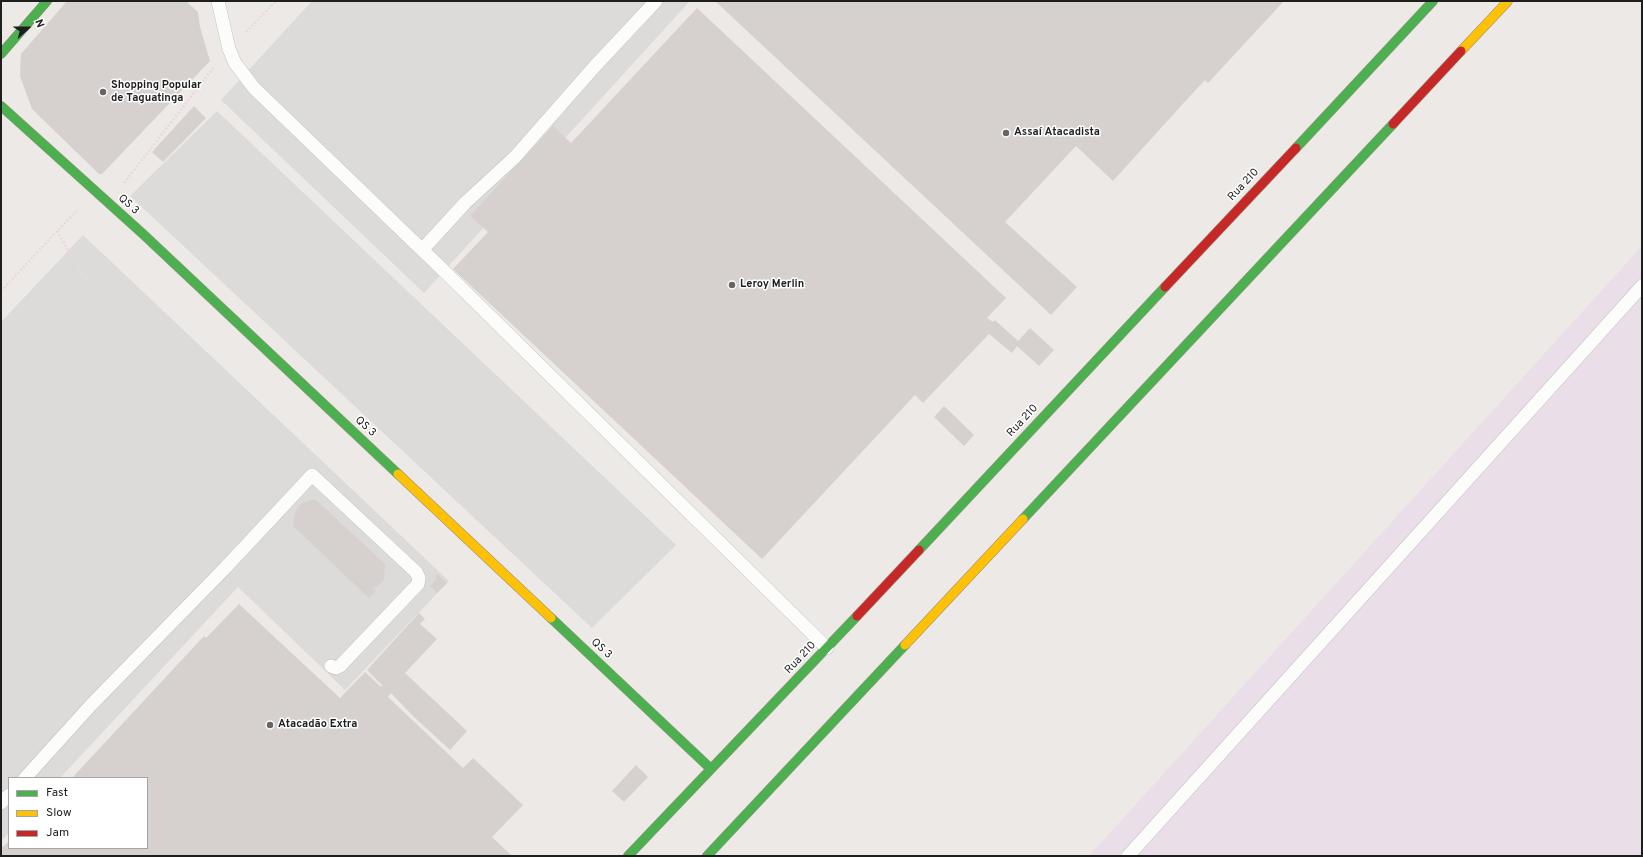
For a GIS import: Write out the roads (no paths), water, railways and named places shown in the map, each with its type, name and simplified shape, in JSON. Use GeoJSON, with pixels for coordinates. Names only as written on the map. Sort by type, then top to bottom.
{"type":"FeatureCollection","features":[{"type":"Feature","properties":{"kind":"main road"},"geometry":{"type":"LineString","coordinates":[[1,54],[47,1]]}},
{"type":"Feature","properties":{"kind":"main road","name":"Rua 210"},"geometry":{"type":"LineString","coordinates":[[628,856],[710,768],[748,731],[827,648],[1433,1]]}},
{"type":"Feature","properties":{"kind":"main road"},"geometry":{"type":"LineString","coordinates":[[707,856],[1508,1]]}},
{"type":"Feature","properties":{"kind":"main road","name":"QS 3"},"geometry":{"type":"LineString","coordinates":[[1,106],[108,203],[710,768]]}},
{"type":"Feature","properties":{"kind":"lane"},"geometry":{"type":"LineString","coordinates":[[218,1],[228,49],[235,63],[254,88],[808,627],[827,648]]}},
{"type":"Feature","properties":{"kind":"lane"},"geometry":{"type":"LineString","coordinates":[[422,250],[465,203],[515,157],[595,66],[656,1]]}},
{"type":"Feature","properties":{"kind":"lane"},"geometry":{"type":"LineString","coordinates":[[1128,856],[1642,286]]}},
{"type":"Feature","properties":{"kind":"lane"},"geometry":{"type":"LineString","coordinates":[[26,777],[91,705],[216,578],[312,475],[416,572],[418,578],[418,584],[356,651],[340,666],[336,668],[331,666]]}},
{"type":"Feature","properties":{"kind":"place","name":"Shopping Popular de Taguatinga"},"geometry":{"type":"Point","coordinates":[103,92]}},
{"type":"Feature","properties":{"kind":"place","name":"Assaí Atacadista"},"geometry":{"type":"Point","coordinates":[1006,133]}},
{"type":"Feature","properties":{"kind":"place","name":"Leroy Merlin"},"geometry":{"type":"Point","coordinates":[732,285]}},
{"type":"Feature","properties":{"kind":"place","name":"Atacadão Extra"},"geometry":{"type":"Point","coordinates":[270,725]}}]}
